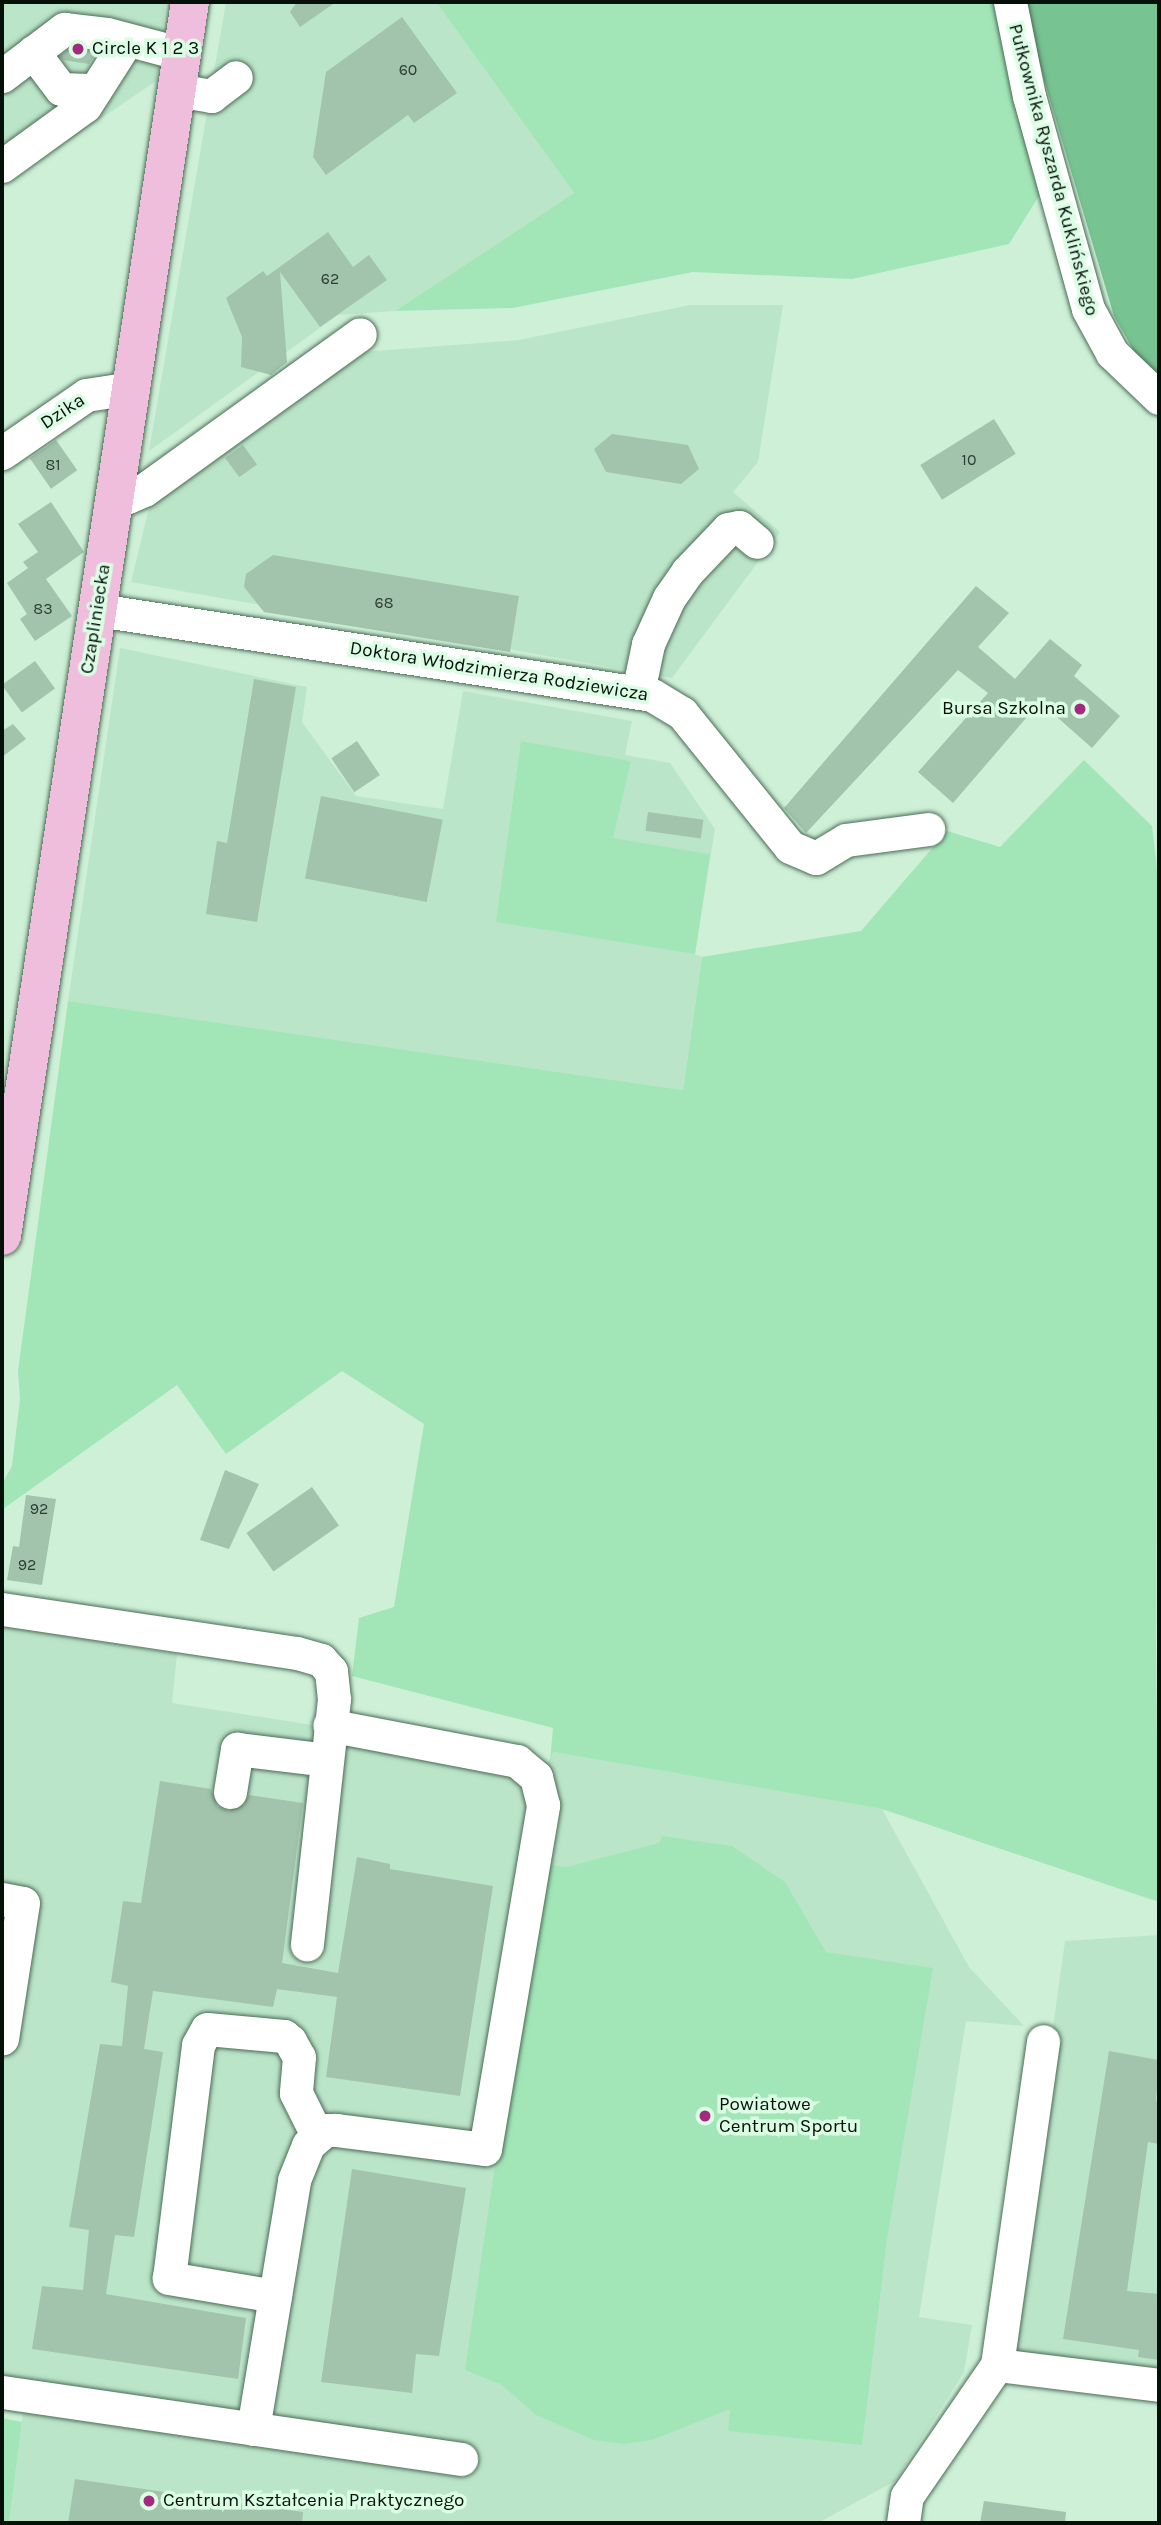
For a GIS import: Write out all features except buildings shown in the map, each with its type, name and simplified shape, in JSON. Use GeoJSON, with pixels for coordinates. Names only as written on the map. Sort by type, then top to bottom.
{"type":"FeatureCollection","features":[{"type":"Feature","properties":{"kind":"main road","name":"Czapliniecka"},"geometry":{"type":"LineString","coordinates":[[2,1236],[190,2]]}},
{"type":"Feature","properties":{"kind":"street","name":"Pułkownika Ryszarda Kuklińskiego"},"geometry":{"type":"LineString","coordinates":[[1010,2],[1029,96],[1088,309],[1112,353],[1159,398]]}},
{"type":"Feature","properties":{"kind":"street"},"geometry":{"type":"LineString","coordinates":[[2,76],[64,29],[107,34],[126,42],[179,72],[211,96],[236,77]]}},
{"type":"Feature","properties":{"kind":"street"},"geometry":{"type":"LineString","coordinates":[[2,166],[85,106],[126,42]]}},
{"type":"Feature","properties":{"kind":"street"},"geometry":{"type":"LineString","coordinates":[[33,52],[61,89],[95,90]]}},
{"type":"Feature","properties":{"kind":"street"},"geometry":{"type":"LineString","coordinates":[[115,496],[128,497],[144,489],[360,334]]}},
{"type":"Feature","properties":{"kind":"street","name":"Dzika"},"geometry":{"type":"LineString","coordinates":[[2,453],[86,395],[131,388]]}},
{"type":"Feature","properties":{"kind":"street"},"geometry":{"type":"LineString","coordinates":[[638,692],[655,628],[687,572],[728,529],[739,527],[757,542]]}},
{"type":"Feature","properties":{"kind":"street","name":"Doktora Włodzimierza Rodziewicza"},"geometry":{"type":"LineString","coordinates":[[98,610],[638,692],[665,700],[682,713],[790,847],[816,858],[846,840],[928,829]]}},
{"type":"Feature","properties":{"kind":"street"},"geometry":{"type":"LineString","coordinates":[[2,1609],[321,1660],[335,1683],[307,1945]]}},
{"type":"Feature","properties":{"kind":"street"},"geometry":{"type":"LineString","coordinates":[[253,2430],[300,2157],[317,2135],[337,2130],[485,2149],[543,1805],[536,1777],[517,1761],[329,1725]]}},
{"type":"Feature","properties":{"kind":"street"},"geometry":{"type":"LineString","coordinates":[[230,1792],[237,1749],[326,1760]]}},
{"type":"Feature","properties":{"kind":"street"},"geometry":{"type":"LineString","coordinates":[[2,2038],[13,1901]]}},
{"type":"Feature","properties":{"kind":"street"},"geometry":{"type":"LineString","coordinates":[[275,2296],[169,2278],[198,2045],[207,2029],[284,2036],[290,2041],[299,2057],[296,2093],[317,2135]]}},
{"type":"Feature","properties":{"kind":"street"},"geometry":{"type":"LineString","coordinates":[[902,2523],[907,2496],[997,2364],[1043,2041]]}},
{"type":"Feature","properties":{"kind":"street"},"geometry":{"type":"LineString","coordinates":[[997,2364],[1159,2385]]}},
{"type":"Feature","properties":{"kind":"street"},"geometry":{"type":"LineString","coordinates":[[2,2392],[461,2459]]}},
{"type":"Feature","properties":{"kind":"shaded area"},"geometry":{"type":"Polygon","coordinates":[[[2,2],[166,2],[156,81],[2,186],[2,2]]]}},
{"type":"Feature","properties":{"kind":"shaded area"},"geometry":{"type":"Polygon","coordinates":[[[226,2],[436,2],[574,193],[395,311],[338,315],[149,451],[226,2]]]}},
{"type":"Feature","properties":{"kind":"shaded area"},"geometry":{"type":"Polygon","coordinates":[[[436,2],[1004,2],[1042,191],[1009,244],[852,279],[693,272],[513,308],[395,311],[574,193],[436,2]]]}},
{"type":"Feature","properties":{"kind":"shaded area"},"geometry":{"type":"Polygon","coordinates":[[[690,305],[783,305],[758,462],[733,492],[780,532],[672,678],[131,582],[152,496],[348,353],[519,340],[690,305]]]}},
{"type":"Feature","properties":{"kind":"shaded area"},"geometry":{"type":"Polygon","coordinates":[[[120,648],[307,687],[302,722],[356,796],[443,809],[463,691],[632,721],[625,755],[670,763],[715,829],[695,954],[702,957],[683,1090],[68,1001],[120,648]]]}},
{"type":"Feature","properties":{"kind":"shaded area"},"geometry":{"type":"Polygon","coordinates":[[[521,741],[631,761],[613,838],[710,854],[695,954],[496,922],[521,741]]]}},
{"type":"Feature","properties":{"kind":"shaded area"},"geometry":{"type":"Polygon","coordinates":[[[1084,760],[1152,826],[1159,885],[1156,1651],[1159,1902],[882,1809],[553,1752],[550,1762],[553,1728],[352,1676],[359,1618],[394,1607],[424,1424],[342,1371],[226,1454],[177,1385],[3,1509],[2,1484],[12,1466],[20,1399],[18,1371],[68,1001],[683,1090],[702,957],[861,931],[947,831],[1000,847],[1084,760]]]}},
{"type":"Feature","properties":{"kind":"shaded area"},"geometry":{"type":"Polygon","coordinates":[[[2,1625],[177,1654],[172,1703],[549,1762],[553,1752],[882,1809],[969,1967],[1024,2026],[966,2021],[919,2317],[972,2325],[964,2372],[895,2481],[818,2523],[9,2523],[23,2414],[2,2410],[2,1625]]]}},
{"type":"Feature","properties":{"kind":"shaded area","name":"Powiatowe Centrum Sportu"},"geometry":{"type":"Polygon","coordinates":[[[662,1836],[732,1846],[785,1882],[826,1952],[933,1968],[887,2239],[862,2445],[728,2431],[730,2409],[652,2440],[624,2444],[594,2440],[536,2415],[502,2385],[465,2370],[539,1864],[567,1867],[659,1843],[662,1836]]]}},
{"type":"Feature","properties":{"kind":"shaded area"},"geometry":{"type":"Polygon","coordinates":[[[1159,1935],[1159,2403],[1004,2380],[1065,1941],[1159,1935]]]}},
{"type":"Feature","properties":{"kind":"shaded area"},"geometry":{"type":"Polygon","coordinates":[[[2,2418],[22,2422],[9,2523],[2,2523],[2,2418]]]}},
{"type":"Feature","properties":{"kind":"green space"},"geometry":{"type":"Polygon","coordinates":[[[1021,2],[1159,2],[1159,379],[1143,367],[1114,316],[1021,2]]]}},
{"type":"Feature","properties":{"kind":"place","name":"Circle K 1 2 3"},"geometry":{"type":"Point","coordinates":[78,49]}},
{"type":"Feature","properties":{"kind":"place","name":"Bursa Szkolna"},"geometry":{"type":"Point","coordinates":[1080,709]}},
{"type":"Feature","properties":{"kind":"place","name":"Powiatowe Centrum Sportu"},"geometry":{"type":"Point","coordinates":[705,2116]}},
{"type":"Feature","properties":{"kind":"place","name":"Centrum Kształcenia Praktycznego"},"geometry":{"type":"Point","coordinates":[149,2501]}}]}
